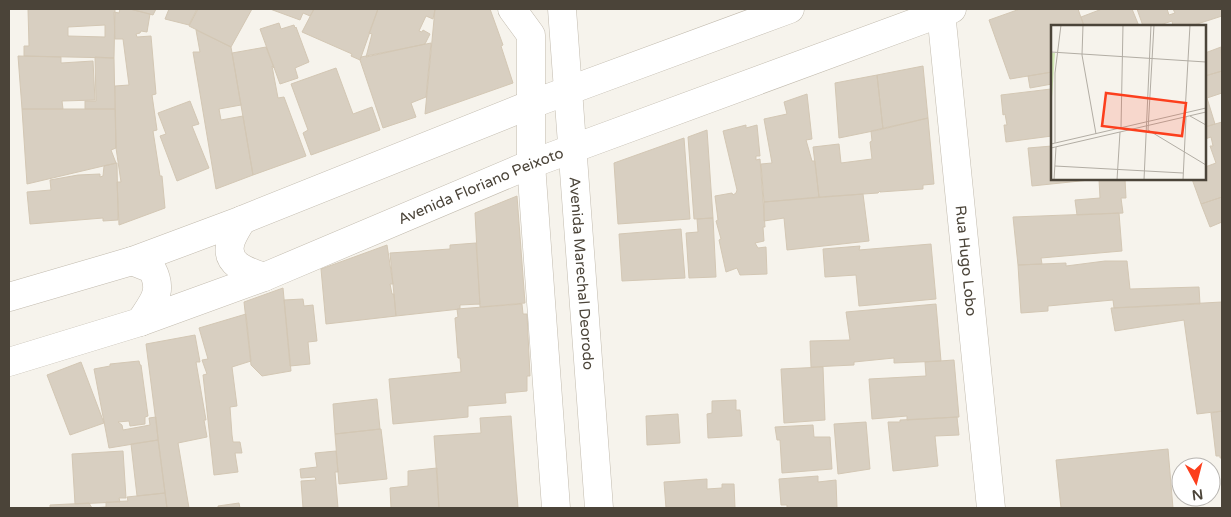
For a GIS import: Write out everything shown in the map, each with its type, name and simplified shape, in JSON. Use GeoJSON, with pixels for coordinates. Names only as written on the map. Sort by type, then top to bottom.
{"type":"FeatureCollection","features":[{"type":"Feature","properties":{"kind":"street"},"geometry":{"type":"LineString","coordinates":[[512,9],[531,35],[531,164],[556,508]]}},
{"type":"Feature","properties":{"kind":"street","name":"Avenida Marechal Deorodo"},"geometry":{"type":"LineString","coordinates":[[562,9],[599,508]]}},
{"type":"Feature","properties":{"kind":"street"},"geometry":{"type":"LineString","coordinates":[[9,297],[132,261],[242,220],[568,90],[790,9]]}},
{"type":"Feature","properties":{"kind":"street","name":"Avenida Floriano Peixoto"},"geometry":{"type":"LineString","coordinates":[[9,362],[140,322],[264,278],[531,164],[946,11]]}},
{"type":"Feature","properties":{"kind":"street","name":"Rua Hugo Lobo"},"geometry":{"type":"LineString","coordinates":[[946,11],[991,508]]}},
{"type":"Feature","properties":{"kind":"street"},"geometry":{"type":"LineString","coordinates":[[242,220],[230,246],[232,260],[242,269],[264,278]]}},
{"type":"Feature","properties":{"kind":"street"},"geometry":{"type":"LineString","coordinates":[[132,261],[152,268],[157,279],[157,294],[140,322]]}},
{"type":"Feature","properties":{"kind":"building"},"geometry":{"type":"Polygon","coordinates":[[[28,9],[115,9],[114,58],[24,56],[24,46],[29,46],[28,9]],[[105,25],[68,27],[68,36],[105,37],[105,25]]]}},
{"type":"Feature","properties":{"kind":"building"},"geometry":{"type":"Polygon","coordinates":[[[120,9],[130,9],[150,14],[147,32],[141,31],[136,34],[137,37],[151,36],[156,94],[152,95],[157,130],[153,131],[160,176],[162,176],[165,208],[119,225],[117,182],[121,182],[116,148],[115,86],[129,85],[123,39],[115,39],[114,12],[119,13],[120,9]]]}},
{"type":"Feature","properties":{"kind":"building"},"geometry":{"type":"Polygon","coordinates":[[[130,9],[156,9],[153,15],[130,9]]]}},
{"type":"Feature","properties":{"kind":"building"},"geometry":{"type":"Polygon","coordinates":[[[169,9],[197,9],[189,25],[165,19],[169,9]]]}},
{"type":"Feature","properties":{"kind":"building"},"geometry":{"type":"Polygon","coordinates":[[[198,9],[252,9],[231,47],[189,26],[198,9]]]}},
{"type":"Feature","properties":{"kind":"building"},"geometry":{"type":"Polygon","coordinates":[[[270,9],[314,9],[310,16],[303,13],[300,20],[270,9]]]}},
{"type":"Feature","properties":{"kind":"building"},"geometry":{"type":"Polygon","coordinates":[[[314,9],[378,9],[360,60],[351,56],[352,54],[302,32],[314,9]]]}},
{"type":"Feature","properties":{"kind":"building"},"geometry":{"type":"Polygon","coordinates":[[[378,9],[435,9],[433,19],[426,16],[419,31],[422,32],[423,30],[430,34],[425,44],[366,57],[372,34],[369,33],[378,9]]]}},
{"type":"Feature","properties":{"kind":"building"},"geometry":{"type":"Polygon","coordinates":[[[435,9],[490,9],[503,45],[501,46],[513,83],[425,114],[435,9]]]}},
{"type":"Feature","properties":{"kind":"building"},"geometry":{"type":"Polygon","coordinates":[[[1020,9],[1078,9],[1084,25],[1051,25],[1051,72],[1010,79],[989,20],[1020,9]]]}},
{"type":"Feature","properties":{"kind":"building"},"geometry":{"type":"Polygon","coordinates":[[[1102,9],[1132,9],[1139,25],[1084,25],[1081,17],[1102,9]]]}},
{"type":"Feature","properties":{"kind":"building"},"geometry":{"type":"Polygon","coordinates":[[[1137,9],[1167,9],[1169,15],[1175,13],[1173,9],[1222,9],[1222,16],[1194,25],[1173,25],[1172,21],[1160,25],[1143,25],[1137,9]]]}},
{"type":"Feature","properties":{"kind":"building"},"geometry":{"type":"Polygon","coordinates":[[[279,23],[281,29],[294,25],[296,27],[309,62],[295,68],[298,78],[280,84],[260,29],[279,23]]]}},
{"type":"Feature","properties":{"kind":"building"},"geometry":{"type":"Polygon","coordinates":[[[196,30],[231,47],[241,105],[219,109],[221,120],[243,116],[253,175],[216,189],[193,52],[200,52],[196,30]]]}},
{"type":"Feature","properties":{"kind":"building"},"geometry":{"type":"Polygon","coordinates":[[[431,43],[426,97],[411,103],[416,117],[383,128],[360,60],[361,57],[431,43]]]}},
{"type":"Feature","properties":{"kind":"building"},"geometry":{"type":"Polygon","coordinates":[[[266,47],[274,68],[272,66],[278,98],[284,97],[306,156],[253,175],[232,53],[266,47]]]}},
{"type":"Feature","properties":{"kind":"building"},"geometry":{"type":"Polygon","coordinates":[[[1221,47],[1222,71],[1206,76],[1206,53],[1221,47]]]}},
{"type":"Feature","properties":{"kind":"building"},"geometry":{"type":"Polygon","coordinates":[[[18,56],[61,57],[61,63],[93,61],[95,100],[62,101],[63,109],[22,109],[18,56]]]}},
{"type":"Feature","properties":{"kind":"building"},"geometry":{"type":"Polygon","coordinates":[[[95,57],[114,58],[115,109],[85,109],[85,101],[96,101],[95,57]]]}},
{"type":"Feature","properties":{"kind":"building"},"geometry":{"type":"Polygon","coordinates":[[[923,66],[928,118],[883,129],[877,75],[923,66]]]}},
{"type":"Feature","properties":{"kind":"building"},"geometry":{"type":"Polygon","coordinates":[[[336,68],[353,114],[372,107],[380,130],[311,155],[303,133],[308,130],[291,84],[336,68]]]}},
{"type":"Feature","properties":{"kind":"building"},"geometry":{"type":"Polygon","coordinates":[[[1222,71],[1222,93],[1207,98],[1215,124],[1206,127],[1206,76],[1222,71]]]}},
{"type":"Feature","properties":{"kind":"building"},"geometry":{"type":"Polygon","coordinates":[[[1051,72],[1051,84],[1030,88],[1028,76],[1051,72]]]}},
{"type":"Feature","properties":{"kind":"building"},"geometry":{"type":"Polygon","coordinates":[[[877,75],[883,129],[839,138],[835,83],[877,75]]]}},
{"type":"Feature","properties":{"kind":"building"},"geometry":{"type":"Polygon","coordinates":[[[1051,89],[1051,136],[1006,142],[1004,125],[1007,125],[1005,114],[1003,115],[1001,95],[1051,89]]]}},
{"type":"Feature","properties":{"kind":"building"},"geometry":{"type":"Polygon","coordinates":[[[807,94],[812,139],[806,140],[812,161],[815,161],[819,197],[764,202],[761,164],[772,163],[764,119],[787,114],[784,102],[807,94]]]}},
{"type":"Feature","properties":{"kind":"building"},"geometry":{"type":"Polygon","coordinates":[[[190,101],[199,124],[192,126],[209,168],[177,181],[160,136],[166,134],[158,113],[190,101]]]}},
{"type":"Feature","properties":{"kind":"building"},"geometry":{"type":"Polygon","coordinates":[[[22,109],[115,109],[116,148],[111,150],[116,163],[27,184],[22,109]]]}},
{"type":"Feature","properties":{"kind":"building"},"geometry":{"type":"Polygon","coordinates":[[[928,118],[934,184],[923,185],[923,189],[819,197],[813,147],[839,144],[841,163],[872,159],[871,131],[928,118]]]}},
{"type":"Feature","properties":{"kind":"building"},"geometry":{"type":"Polygon","coordinates":[[[1222,122],[1222,197],[1201,204],[1192,180],[1206,180],[1206,167],[1216,163],[1210,146],[1213,146],[1211,137],[1206,139],[1206,127],[1222,122]]]}},
{"type":"Feature","properties":{"kind":"building"},"geometry":{"type":"Polygon","coordinates":[[[746,125],[746,128],[757,125],[760,156],[756,156],[756,160],[760,159],[765,227],[763,227],[764,241],[755,243],[758,248],[766,247],[767,274],[740,275],[737,268],[726,272],[716,221],[718,220],[715,196],[732,193],[733,195],[737,190],[723,131],[746,125]]]}},
{"type":"Feature","properties":{"kind":"building"},"geometry":{"type":"Polygon","coordinates":[[[707,130],[713,218],[694,219],[688,137],[707,130]]]}},
{"type":"Feature","properties":{"kind":"building"},"geometry":{"type":"Polygon","coordinates":[[[684,138],[690,219],[618,224],[614,163],[684,138]]]}},
{"type":"Feature","properties":{"kind":"building"},"geometry":{"type":"Polygon","coordinates":[[[1051,146],[1051,180],[1089,180],[1032,186],[1028,148],[1051,146]]]}},
{"type":"Feature","properties":{"kind":"building"},"geometry":{"type":"Polygon","coordinates":[[[117,163],[118,220],[103,221],[103,218],[30,224],[27,192],[51,190],[50,180],[78,175],[100,174],[100,177],[103,176],[104,166],[117,163]]]}},
{"type":"Feature","properties":{"kind":"building"},"geometry":{"type":"Polygon","coordinates":[[[1099,180],[1125,180],[1126,198],[1121,198],[1123,213],[1077,215],[1075,200],[1100,198],[1099,180]]]}},
{"type":"Feature","properties":{"kind":"building"},"geometry":{"type":"Polygon","coordinates":[[[863,194],[869,241],[787,250],[784,218],[764,221],[764,202],[863,194]]]}},
{"type":"Feature","properties":{"kind":"building"},"geometry":{"type":"Polygon","coordinates":[[[517,196],[525,303],[480,307],[475,213],[517,196]]]}},
{"type":"Feature","properties":{"kind":"building"},"geometry":{"type":"Polygon","coordinates":[[[1222,197],[1222,222],[1210,227],[1201,204],[1222,197]]]}},
{"type":"Feature","properties":{"kind":"building"},"geometry":{"type":"Polygon","coordinates":[[[1119,213],[1122,251],[1041,258],[1042,264],[1018,265],[1013,217],[1119,213]]]}},
{"type":"Feature","properties":{"kind":"building"},"geometry":{"type":"Polygon","coordinates":[[[713,218],[716,277],[689,278],[686,233],[698,232],[697,219],[713,218]]]}},
{"type":"Feature","properties":{"kind":"building"},"geometry":{"type":"Polygon","coordinates":[[[681,229],[685,278],[622,281],[619,234],[681,229]]]}},
{"type":"Feature","properties":{"kind":"building"},"geometry":{"type":"Polygon","coordinates":[[[476,243],[480,304],[460,305],[460,309],[396,316],[390,253],[450,249],[450,245],[476,243]]]}},
{"type":"Feature","properties":{"kind":"building"},"geometry":{"type":"Polygon","coordinates":[[[931,244],[936,299],[859,306],[856,275],[825,277],[823,249],[860,246],[859,250],[931,244]]]}},
{"type":"Feature","properties":{"kind":"building"},"geometry":{"type":"Polygon","coordinates":[[[387,245],[393,284],[390,284],[392,294],[394,294],[396,316],[326,324],[321,269],[387,245]]]}},
{"type":"Feature","properties":{"kind":"building"},"geometry":{"type":"Polygon","coordinates":[[[1105,261],[1127,261],[1130,289],[1199,287],[1200,304],[1114,308],[1113,300],[1048,306],[1048,311],[1021,313],[1018,265],[1066,263],[1066,266],[1105,261]]]}},
{"type":"Feature","properties":{"kind":"building"},"geometry":{"type":"Polygon","coordinates":[[[283,288],[291,371],[262,376],[251,365],[244,302],[283,288]]]}},
{"type":"Feature","properties":{"kind":"building"},"geometry":{"type":"Polygon","coordinates":[[[303,299],[304,306],[313,305],[317,341],[308,342],[310,364],[290,366],[284,300],[303,299]]]}},
{"type":"Feature","properties":{"kind":"building"},"geometry":{"type":"Polygon","coordinates":[[[1222,302],[1222,411],[1197,414],[1184,320],[1115,331],[1111,308],[1222,302]]]}},
{"type":"Feature","properties":{"kind":"building"},"geometry":{"type":"Polygon","coordinates":[[[522,304],[523,314],[527,314],[530,376],[527,376],[527,391],[505,393],[506,403],[468,406],[468,417],[393,424],[389,379],[461,372],[455,318],[458,317],[457,309],[522,304]]]}},
{"type":"Feature","properties":{"kind":"building"},"geometry":{"type":"Polygon","coordinates":[[[936,304],[941,361],[894,363],[894,358],[854,362],[854,365],[811,367],[810,341],[850,340],[846,312],[936,304]]]}},
{"type":"Feature","properties":{"kind":"building"},"geometry":{"type":"Polygon","coordinates":[[[246,314],[251,361],[232,367],[237,406],[230,407],[233,442],[240,442],[242,453],[235,453],[238,472],[214,475],[203,375],[207,374],[202,360],[208,359],[199,328],[246,314]]]}},
{"type":"Feature","properties":{"kind":"building"},"geometry":{"type":"Polygon","coordinates":[[[195,335],[200,362],[196,362],[207,437],[178,443],[189,508],[167,508],[146,344],[195,335]]]}},
{"type":"Feature","properties":{"kind":"building"},"geometry":{"type":"Polygon","coordinates":[[[954,360],[959,417],[907,420],[907,416],[872,419],[869,379],[926,376],[925,362],[954,360]]]}},
{"type":"Feature","properties":{"kind":"building"},"geometry":{"type":"Polygon","coordinates":[[[139,361],[148,416],[145,417],[145,424],[130,426],[129,421],[118,422],[122,425],[123,430],[150,425],[149,418],[156,417],[158,440],[109,448],[94,369],[110,366],[110,364],[139,361]]]}},
{"type":"Feature","properties":{"kind":"building"},"geometry":{"type":"Polygon","coordinates":[[[81,362],[104,423],[70,435],[47,375],[81,362]]]}},
{"type":"Feature","properties":{"kind":"building"},"geometry":{"type":"Polygon","coordinates":[[[823,367],[825,420],[784,423],[781,369],[823,367]]]}},
{"type":"Feature","properties":{"kind":"building"},"geometry":{"type":"Polygon","coordinates":[[[377,399],[380,429],[335,434],[333,404],[377,399]]]}},
{"type":"Feature","properties":{"kind":"building"},"geometry":{"type":"Polygon","coordinates":[[[736,400],[736,410],[740,410],[742,436],[708,438],[707,414],[712,413],[712,401],[736,400]]]}},
{"type":"Feature","properties":{"kind":"building"},"geometry":{"type":"Polygon","coordinates":[[[1222,411],[1222,458],[1216,456],[1211,413],[1222,411]]]}},
{"type":"Feature","properties":{"kind":"building"},"geometry":{"type":"Polygon","coordinates":[[[678,414],[680,443],[647,445],[646,416],[678,414]]]}},
{"type":"Feature","properties":{"kind":"building"},"geometry":{"type":"Polygon","coordinates":[[[511,416],[518,508],[439,508],[434,436],[481,433],[480,418],[511,416]]]}},
{"type":"Feature","properties":{"kind":"building"},"geometry":{"type":"Polygon","coordinates":[[[957,417],[959,435],[935,436],[938,466],[893,471],[888,422],[957,417]]]}},
{"type":"Feature","properties":{"kind":"building"},"geometry":{"type":"Polygon","coordinates":[[[866,422],[870,469],[838,474],[834,424],[866,422]]]}},
{"type":"Feature","properties":{"kind":"building"},"geometry":{"type":"Polygon","coordinates":[[[813,425],[814,437],[830,437],[832,469],[782,473],[780,440],[777,440],[775,427],[813,425]]]}},
{"type":"Feature","properties":{"kind":"building"},"geometry":{"type":"Polygon","coordinates":[[[381,429],[387,479],[339,484],[335,434],[381,429]]]}},
{"type":"Feature","properties":{"kind":"building"},"geometry":{"type":"Polygon","coordinates":[[[158,440],[165,493],[137,496],[131,444],[158,440]]]}},
{"type":"Feature","properties":{"kind":"building"},"geometry":{"type":"Polygon","coordinates":[[[1168,449],[1171,507],[1173,508],[1061,508],[1056,460],[1168,449]]]}},
{"type":"Feature","properties":{"kind":"building"},"geometry":{"type":"Polygon","coordinates":[[[123,451],[126,498],[119,498],[120,502],[75,504],[72,454],[123,451]]]}},
{"type":"Feature","properties":{"kind":"building"},"geometry":{"type":"Polygon","coordinates":[[[336,451],[338,472],[335,472],[338,508],[303,508],[301,481],[316,480],[315,477],[301,478],[300,469],[317,467],[315,453],[336,451]]]}},
{"type":"Feature","properties":{"kind":"building"},"geometry":{"type":"Polygon","coordinates":[[[437,468],[439,508],[391,508],[390,488],[408,486],[408,471],[437,468]]]}},
{"type":"Feature","properties":{"kind":"building"},"geometry":{"type":"Polygon","coordinates":[[[818,476],[818,482],[836,480],[837,508],[787,508],[787,505],[781,505],[779,479],[818,476]]]}},
{"type":"Feature","properties":{"kind":"building"},"geometry":{"type":"Polygon","coordinates":[[[707,479],[707,489],[722,488],[722,484],[734,484],[735,508],[666,508],[664,482],[707,479]]]}},
{"type":"Feature","properties":{"kind":"building"},"geometry":{"type":"Polygon","coordinates":[[[165,493],[167,508],[92,508],[106,507],[106,502],[128,501],[127,497],[165,493]]]}},
{"type":"Feature","properties":{"kind":"building"},"geometry":{"type":"Polygon","coordinates":[[[89,503],[92,508],[50,508],[50,505],[89,503]]]}},
{"type":"Feature","properties":{"kind":"building"},"geometry":{"type":"Polygon","coordinates":[[[239,503],[240,508],[218,508],[218,506],[239,503]]]}}]}
